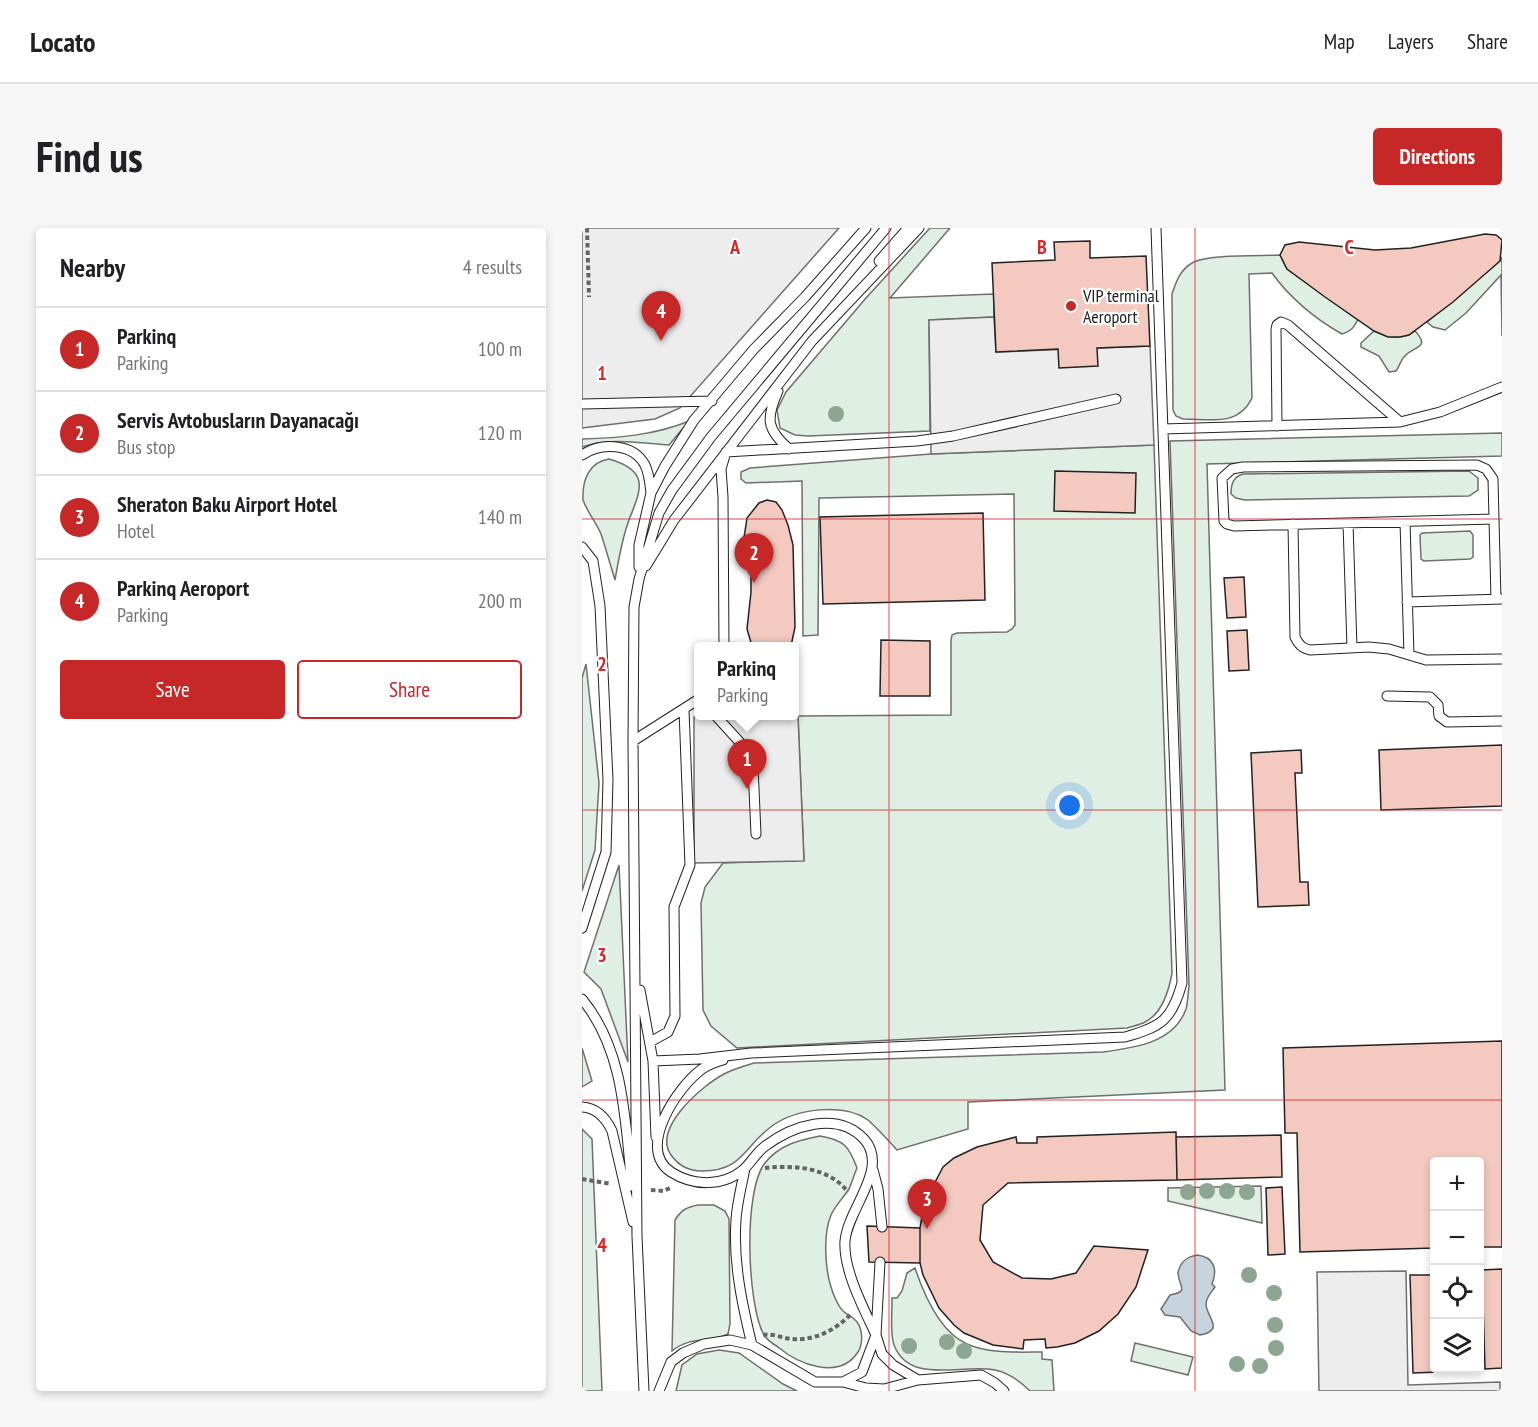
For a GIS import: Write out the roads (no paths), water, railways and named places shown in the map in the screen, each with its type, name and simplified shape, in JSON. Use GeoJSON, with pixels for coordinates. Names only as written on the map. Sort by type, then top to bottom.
{"type":"FeatureCollection","features":[{"type":"Feature","properties":{"kind":"lane"},"geometry":{"type":"LineString","coordinates":[[639,579],[639,545],[651,493],[664,466],[694,420],[754,350],[866,228]]}},
{"type":"Feature","properties":{"kind":"lane"},"geometry":{"type":"LineString","coordinates":[[644,1391],[637,1236],[633,741],[634,608],[639,579],[659,513],[672,490],[711,437],[886,228]]}},
{"type":"Feature","properties":{"kind":"lane"},"geometry":{"type":"LineString","coordinates":[[639,579],[674,520],[726,452],[812,341],[908,228]]}},
{"type":"Feature","properties":{"kind":"lane"},"geometry":{"type":"LineString","coordinates":[[812,341],[919,228]]}},
{"type":"Feature","properties":{"kind":"lane"},"geometry":{"type":"LineString","coordinates":[[653,1060],[700,1059],[752,1053],[1125,1037],[1152,1029],[1169,1015],[1178,999],[1182,983],[1156,228]]}},
{"type":"Feature","properties":{"kind":"lane"},"geometry":{"type":"LineString","coordinates":[[1277,426],[1276,329],[1281,322],[1288,325],[1400,422]]}},
{"type":"Feature","properties":{"kind":"lane"},"geometry":{"type":"LineString","coordinates":[[782,381],[770,409],[768,420],[777,439],[789,449]]}},
{"type":"Feature","properties":{"kind":"lane"},"geometry":{"type":"LineString","coordinates":[[1162,429],[1400,422],[1440,412],[1502,387]]}},
{"type":"Feature","properties":{"kind":"lane"},"geometry":{"type":"LineString","coordinates":[[726,452],[917,441],[953,436],[1116,399]]}},
{"type":"Feature","properties":{"kind":"lane"},"geometry":{"type":"LineString","coordinates":[[582,404],[712,401]]}},
{"type":"Feature","properties":{"kind":"lane"},"geometry":{"type":"LineString","coordinates":[[582,455],[603,447],[623,449],[634,453],[646,467],[651,493]]}},
{"type":"Feature","properties":{"kind":"lane"},"geometry":{"type":"LineString","coordinates":[[724,642],[723,497],[720,469],[726,452]]}},
{"type":"Feature","properties":{"kind":"lane"},"geometry":{"type":"LineString","coordinates":[[1407,602],[1499,599],[1493,479],[1486,469],[1477,465],[1243,467],[1232,469],[1222,478],[1223,515],[1227,524],[1234,526],[1494,519]]}},
{"type":"Feature","properties":{"kind":"lane"},"geometry":{"type":"LineString","coordinates":[[1405,522],[1409,655]]}},
{"type":"Feature","properties":{"kind":"lane"},"geometry":{"type":"LineString","coordinates":[[1348,523],[1352,648]]}},
{"type":"Feature","properties":{"kind":"lane"},"geometry":{"type":"LineString","coordinates":[[1293,524],[1295,637],[1303,648],[1310,650],[1389,649],[1426,660],[1502,659]]}},
{"type":"Feature","properties":{"kind":"lane"},"geometry":{"type":"LineString","coordinates":[[582,539],[592,561],[603,635],[608,780],[606,852],[582,928]]}},
{"type":"Feature","properties":{"kind":"lane"},"geometry":{"type":"LineString","coordinates":[[582,547],[592,561]]}},
{"type":"Feature","properties":{"kind":"lane"},"geometry":{"type":"LineString","coordinates":[[1387,696],[1430,697],[1438,705],[1439,716],[1447,722],[1502,721]]}},
{"type":"Feature","properties":{"kind":"lane"},"geometry":{"type":"LineString","coordinates":[[633,741],[694,703]]}},
{"type":"Feature","properties":{"kind":"lane"},"geometry":{"type":"LineString","coordinates":[[650,1042],[668,1032],[675,1016],[674,907],[690,865],[684,710]]}},
{"type":"Feature","properties":{"kind":"lane"},"geometry":{"type":"LineString","coordinates":[[720,720],[746,749],[753,767],[756,834]]}},
{"type":"Feature","properties":{"kind":"lane"},"geometry":{"type":"LineString","coordinates":[[635,969],[653,1060],[656,1143],[659,1157],[665,1168],[681,1179],[702,1183],[730,1180],[744,1171],[763,1148],[787,1132],[821,1123],[843,1124],[863,1139],[872,1153],[882,1227]]}},
{"type":"Feature","properties":{"kind":"lane"},"geometry":{"type":"LineString","coordinates":[[582,999],[606,1035],[619,1079],[637,1236]]}},
{"type":"Feature","properties":{"kind":"lane"},"geometry":{"type":"LineString","coordinates":[[656,1143],[671,1102],[688,1082],[702,1069],[722,1060],[752,1053]]}},
{"type":"Feature","properties":{"kind":"lane"},"geometry":{"type":"LineString","coordinates":[[582,1107],[596,1111],[606,1119],[612,1131],[637,1236]]}},
{"type":"Feature","properties":{"kind":"lane"},"geometry":{"type":"LineString","coordinates":[[873,1170],[845,1241],[849,1272],[882,1354],[893,1365],[918,1380]]}},
{"type":"Feature","properties":{"kind":"lane"},"geometry":{"type":"LineString","coordinates":[[744,1171],[736,1218],[735,1256],[739,1287],[751,1341]]}},
{"type":"Feature","properties":{"kind":"lane"},"geometry":{"type":"LineString","coordinates":[[843,1382],[862,1372],[876,1335],[880,1262]]}},
{"type":"Feature","properties":{"kind":"lane"},"geometry":{"type":"LineString","coordinates":[[659,1391],[671,1362],[683,1353],[704,1344],[730,1340],[751,1341],[815,1382],[843,1382],[866,1388],[884,1389],[918,1380],[981,1375],[1004,1391]]}},
{"type":"Feature","properties":{"kind":"place","name":"VIP terminal Aeroport"},"geometry":{"type":"Point","coordinates":[1071,306]}},
{"type":"Feature","properties":{"kind":"place","name":"Parkinq Aeroport"},"geometry":{"type":"Point","coordinates":[661,341]}},
{"type":"Feature","properties":{"kind":"place","name":"Servis Avtobusların Dayanacağı"},"geometry":{"type":"Point","coordinates":[754,583]}},
{"type":"Feature","properties":{"kind":"place","name":"Parkinq"},"geometry":{"type":"Point","coordinates":[747,789]}},
{"type":"Feature","properties":{"kind":"place","name":"Sheraton Baku Airport Hotel"},"geometry":{"type":"Point","coordinates":[927,1229]}}]}
